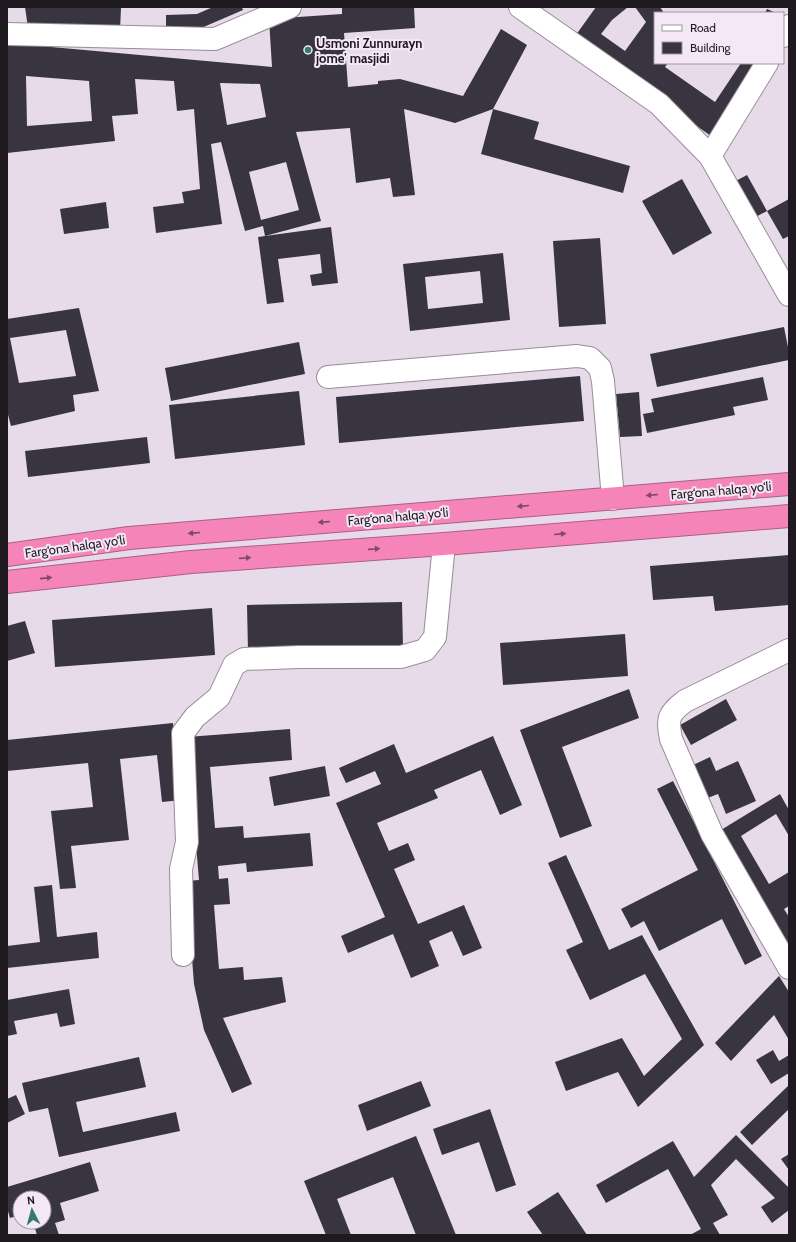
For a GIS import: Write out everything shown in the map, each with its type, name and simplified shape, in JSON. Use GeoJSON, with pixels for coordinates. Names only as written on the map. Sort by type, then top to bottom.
{"type":"FeatureCollection","features":[{"type":"Feature","properties":{"kind":"highway","name":"Farg‘ona halqa yo‘li"},"geometry":{"type":"LineString","coordinates":[[7,555],[130,538],[789,484]]}},
{"type":"Feature","properties":{"kind":"highway","name":"Farg‘ona halqa yo‘li"},"geometry":{"type":"LineString","coordinates":[[7,582],[191,562],[444,544],[789,516]]}},
{"type":"Feature","properties":{"kind":"street"},"geometry":{"type":"LineString","coordinates":[[7,34],[215,39],[253,14],[290,7]]}},
{"type":"Feature","properties":{"kind":"street"},"geometry":{"type":"LineString","coordinates":[[520,7],[659,104],[710,156],[789,295]]}},
{"type":"Feature","properties":{"kind":"street"},"geometry":{"type":"LineString","coordinates":[[710,156],[766,64]]}},
{"type":"Feature","properties":{"kind":"street"},"geometry":{"type":"LineString","coordinates":[[328,377],[577,356],[590,358],[600,368],[603,381],[613,498]]}},
{"type":"Feature","properties":{"kind":"street"},"geometry":{"type":"LineString","coordinates":[[183,955],[181,870],[187,842],[183,733],[195,717],[219,697],[234,665],[244,659],[298,657],[401,657],[425,650],[435,636],[444,544]]}},
{"type":"Feature","properties":{"kind":"street"},"geometry":{"type":"LineString","coordinates":[[789,650],[685,701],[673,710],[668,723],[671,739],[712,834],[789,968]]}},
{"type":"Feature","properties":{"kind":"building"},"geometry":{"type":"Polygon","coordinates":[[[25,7],[121,8],[120,30],[28,28],[25,7]]]}},
{"type":"Feature","properties":{"kind":"building"},"geometry":{"type":"Polygon","coordinates":[[[213,7],[242,7],[243,10],[192,32],[166,33],[166,15],[197,14],[213,7]]]}},
{"type":"Feature","properties":{"kind":"building"},"geometry":{"type":"Polygon","coordinates":[[[342,7],[414,7],[415,28],[344,33],[348,87],[378,84],[378,81],[400,79],[463,96],[501,29],[527,45],[493,109],[455,123],[404,109],[415,195],[393,197],[390,178],[356,183],[350,128],[296,132],[321,221],[265,236],[263,226],[245,231],[221,142],[211,144],[222,224],[156,233],[153,207],[184,203],[182,192],[200,189],[194,109],[177,111],[174,81],[135,79],[138,114],[112,116],[115,141],[7,153],[7,43],[272,67],[269,19],[342,14],[342,7]],[[26,76],[27,126],[92,121],[89,81],[26,76]],[[220,83],[227,125],[266,117],[260,84],[220,83]],[[286,162],[249,172],[261,220],[299,210],[286,162]]]}},
{"type":"Feature","properties":{"kind":"building"},"geometry":{"type":"Polygon","coordinates":[[[596,7],[628,7],[612,20],[601,34],[625,51],[646,22],[635,7],[660,7],[663,12],[654,12],[654,64],[667,64],[665,67],[715,102],[740,64],[759,64],[711,136],[573,39],[596,7]]]}},
{"type":"Feature","properties":{"kind":"building"},"geometry":{"type":"Polygon","coordinates":[[[767,9],[774,12],[766,12],[767,9]]]}},
{"type":"Feature","properties":{"kind":"building"},"geometry":{"type":"Polygon","coordinates":[[[493,109],[539,122],[534,139],[630,166],[623,193],[481,154],[493,109]]]}},
{"type":"Feature","properties":{"kind":"building"},"geometry":{"type":"Polygon","coordinates":[[[747,175],[767,211],[750,220],[730,184],[747,175]]]}},
{"type":"Feature","properties":{"kind":"building"},"geometry":{"type":"Polygon","coordinates":[[[682,179],[712,233],[673,255],[642,201],[682,179]]]}},
{"type":"Feature","properties":{"kind":"building"},"geometry":{"type":"Polygon","coordinates":[[[789,199],[789,236],[783,239],[767,211],[789,199]]]}},
{"type":"Feature","properties":{"kind":"building"},"geometry":{"type":"Polygon","coordinates":[[[106,202],[109,228],[64,234],[60,209],[106,202]]]}},
{"type":"Feature","properties":{"kind":"building"},"geometry":{"type":"Polygon","coordinates":[[[331,227],[338,283],[312,286],[310,275],[322,273],[320,254],[278,259],[284,302],[267,304],[258,237],[331,227]]]}},
{"type":"Feature","properties":{"kind":"building"},"geometry":{"type":"Polygon","coordinates":[[[600,238],[606,324],[559,327],[553,241],[600,238]]]}},
{"type":"Feature","properties":{"kind":"building"},"geometry":{"type":"Polygon","coordinates":[[[503,253],[510,320],[410,331],[403,264],[503,253]],[[480,271],[425,277],[428,309],[483,303],[480,271]]]}},
{"type":"Feature","properties":{"kind":"building"},"geometry":{"type":"Polygon","coordinates":[[[79,308],[99,391],[73,395],[75,411],[11,426],[7,411],[7,319],[79,308]],[[66,330],[10,338],[19,383],[76,376],[66,330]]]}},
{"type":"Feature","properties":{"kind":"building"},"geometry":{"type":"Polygon","coordinates":[[[784,327],[789,360],[657,387],[650,354],[784,327]]]}},
{"type":"Feature","properties":{"kind":"building"},"geometry":{"type":"Polygon","coordinates":[[[299,342],[305,374],[171,401],[165,368],[299,342]]]}},
{"type":"Feature","properties":{"kind":"building"},"geometry":{"type":"Polygon","coordinates":[[[580,376],[584,421],[339,443],[336,397],[580,376]]]}},
{"type":"Feature","properties":{"kind":"building"},"geometry":{"type":"Polygon","coordinates":[[[763,377],[768,400],[733,407],[735,415],[647,433],[643,414],[654,412],[651,399],[763,377]]]}},
{"type":"Feature","properties":{"kind":"building"},"geometry":{"type":"Polygon","coordinates":[[[299,391],[305,445],[175,459],[169,405],[299,391]]]}},
{"type":"Feature","properties":{"kind":"building"},"geometry":{"type":"Polygon","coordinates":[[[639,392],[642,436],[620,437],[616,394],[639,392]]]}},
{"type":"Feature","properties":{"kind":"building"},"geometry":{"type":"Polygon","coordinates":[[[147,437],[150,463],[28,477],[25,451],[147,437]]]}},
{"type":"Feature","properties":{"kind":"building"},"geometry":{"type":"Polygon","coordinates":[[[789,555],[789,605],[715,611],[713,596],[653,600],[650,566],[789,555]]]}},
{"type":"Feature","properties":{"kind":"building"},"geometry":{"type":"Polygon","coordinates":[[[402,602],[403,647],[248,651],[247,605],[402,602]]]}},
{"type":"Feature","properties":{"kind":"building"},"geometry":{"type":"Polygon","coordinates":[[[212,608],[215,655],[55,667],[52,620],[212,608]]]}},
{"type":"Feature","properties":{"kind":"building"},"geometry":{"type":"Polygon","coordinates":[[[25,621],[35,653],[7,661],[7,626],[25,621]]]}},
{"type":"Feature","properties":{"kind":"building"},"geometry":{"type":"Polygon","coordinates":[[[625,634],[628,676],[503,685],[500,643],[625,634]]]}},
{"type":"Feature","properties":{"kind":"building"},"geometry":{"type":"Polygon","coordinates":[[[629,689],[639,718],[562,747],[592,826],[560,838],[520,730],[629,689]]]}},
{"type":"Feature","properties":{"kind":"building"},"geometry":{"type":"Polygon","coordinates":[[[726,699],[737,720],[691,745],[680,725],[726,699]]]}},
{"type":"Feature","properties":{"kind":"building"},"geometry":{"type":"Polygon","coordinates":[[[173,723],[182,800],[162,802],[157,755],[120,759],[129,840],[71,846],[76,888],[60,889],[51,811],[93,807],[88,763],[7,771],[7,740],[173,723]]]}},
{"type":"Feature","properties":{"kind":"building"},"geometry":{"type":"Polygon","coordinates":[[[290,729],[292,760],[210,767],[215,828],[243,826],[244,838],[310,833],[313,866],[247,872],[246,863],[218,866],[219,879],[228,878],[230,904],[214,905],[219,969],[243,967],[244,980],[282,977],[286,1002],[223,1018],[252,1084],[232,1093],[204,1030],[194,984],[186,881],[199,880],[187,737],[290,729]]]}},
{"type":"Feature","properties":{"kind":"building"},"geometry":{"type":"Polygon","coordinates":[[[493,736],[522,805],[500,815],[481,770],[434,790],[438,798],[377,823],[389,851],[408,843],[415,860],[394,869],[418,924],[464,905],[482,948],[463,956],[452,931],[429,941],[439,966],[411,978],[393,934],[348,953],[341,936],[385,917],[336,803],[381,784],[375,771],[346,783],[339,768],[394,744],[406,773],[493,736]]]}},
{"type":"Feature","properties":{"kind":"building"},"geometry":{"type":"Polygon","coordinates":[[[710,757],[716,771],[738,761],[756,801],[726,814],[718,794],[705,799],[691,766],[710,757]]]}},
{"type":"Feature","properties":{"kind":"building"},"geometry":{"type":"Polygon","coordinates":[[[325,766],[330,796],[274,806],[269,777],[325,766]]]}},
{"type":"Feature","properties":{"kind":"building"},"geometry":{"type":"Polygon","coordinates":[[[673,781],[762,956],[745,965],[722,919],[659,951],[644,921],[631,928],[621,909],[698,870],[657,789],[673,781]]]}},
{"type":"Feature","properties":{"kind":"building"},"geometry":{"type":"Polygon","coordinates":[[[780,794],[789,810],[789,836],[776,814],[741,836],[769,884],[789,872],[789,906],[784,909],[789,917],[789,955],[716,833],[780,794]]]}},
{"type":"Feature","properties":{"kind":"building"},"geometry":{"type":"Polygon","coordinates":[[[566,855],[609,950],[642,935],[704,1045],[638,1107],[618,1072],[566,1091],[555,1062],[622,1038],[644,1076],[682,1039],[645,974],[590,1000],[566,950],[583,942],[548,863],[566,855]]]}},
{"type":"Feature","properties":{"kind":"building"},"geometry":{"type":"Polygon","coordinates":[[[52,885],[57,937],[97,932],[99,958],[7,968],[7,946],[40,942],[34,887],[52,885]]]}},
{"type":"Feature","properties":{"kind":"building"},"geometry":{"type":"Polygon","coordinates":[[[779,976],[789,992],[789,1040],[774,1015],[731,1061],[715,1043],[779,976]]]}},
{"type":"Feature","properties":{"kind":"building"},"geometry":{"type":"Polygon","coordinates":[[[69,989],[75,1024],[60,1027],[57,1013],[14,1021],[17,1034],[7,1036],[7,1000],[69,989]]]}},
{"type":"Feature","properties":{"kind":"building"},"geometry":{"type":"Polygon","coordinates":[[[773,1050],[779,1061],[789,1055],[789,1073],[771,1084],[756,1060],[773,1050]]]}},
{"type":"Feature","properties":{"kind":"building"},"geometry":{"type":"Polygon","coordinates":[[[139,1057],[146,1087],[76,1102],[83,1132],[176,1112],[180,1131],[59,1157],[48,1108],[29,1112],[22,1083],[139,1057]]]}},
{"type":"Feature","properties":{"kind":"building"},"geometry":{"type":"Polygon","coordinates":[[[421,1081],[431,1106],[367,1131],[358,1105],[421,1081]]]}},
{"type":"Feature","properties":{"kind":"building"},"geometry":{"type":"Polygon","coordinates":[[[789,1085],[789,1109],[752,1145],[740,1132],[789,1085]]]}},
{"type":"Feature","properties":{"kind":"building"},"geometry":{"type":"Polygon","coordinates":[[[16,1095],[25,1114],[7,1123],[7,1099],[16,1095]]]}},
{"type":"Feature","properties":{"kind":"building"},"geometry":{"type":"Polygon","coordinates":[[[490,1109],[516,1185],[496,1192],[479,1142],[442,1155],[433,1129],[490,1109]]]}},
{"type":"Feature","properties":{"kind":"building"},"geometry":{"type":"Polygon","coordinates":[[[736,1135],[789,1188],[789,1210],[772,1223],[761,1207],[775,1198],[736,1159],[711,1185],[728,1215],[713,1223],[720,1235],[690,1235],[701,1229],[668,1169],[606,1203],[596,1185],[673,1141],[694,1177],[736,1135]]]}},
{"type":"Feature","properties":{"kind":"building"},"geometry":{"type":"Polygon","coordinates":[[[416,1136],[456,1235],[416,1235],[393,1177],[337,1199],[351,1235],[326,1235],[304,1181],[416,1136]]]}},
{"type":"Feature","properties":{"kind":"building"},"geometry":{"type":"Polygon","coordinates":[[[789,1154],[789,1170],[781,1159],[789,1154]]]}},
{"type":"Feature","properties":{"kind":"building"},"geometry":{"type":"Polygon","coordinates":[[[90,1162],[99,1191],[60,1203],[65,1220],[55,1223],[59,1235],[37,1235],[35,1230],[52,1230],[52,1190],[12,1190],[12,1217],[10,1218],[7,1208],[7,1187],[90,1162]]]}},
{"type":"Feature","properties":{"kind":"building"},"geometry":{"type":"Polygon","coordinates":[[[558,1192],[587,1235],[543,1235],[527,1212],[558,1192]]]}},
{"type":"Feature","properties":{"kind":"place","name":"Usmoni Zunnurayn jome' masjidi"},"geometry":{"type":"Point","coordinates":[308,50]}}]}
